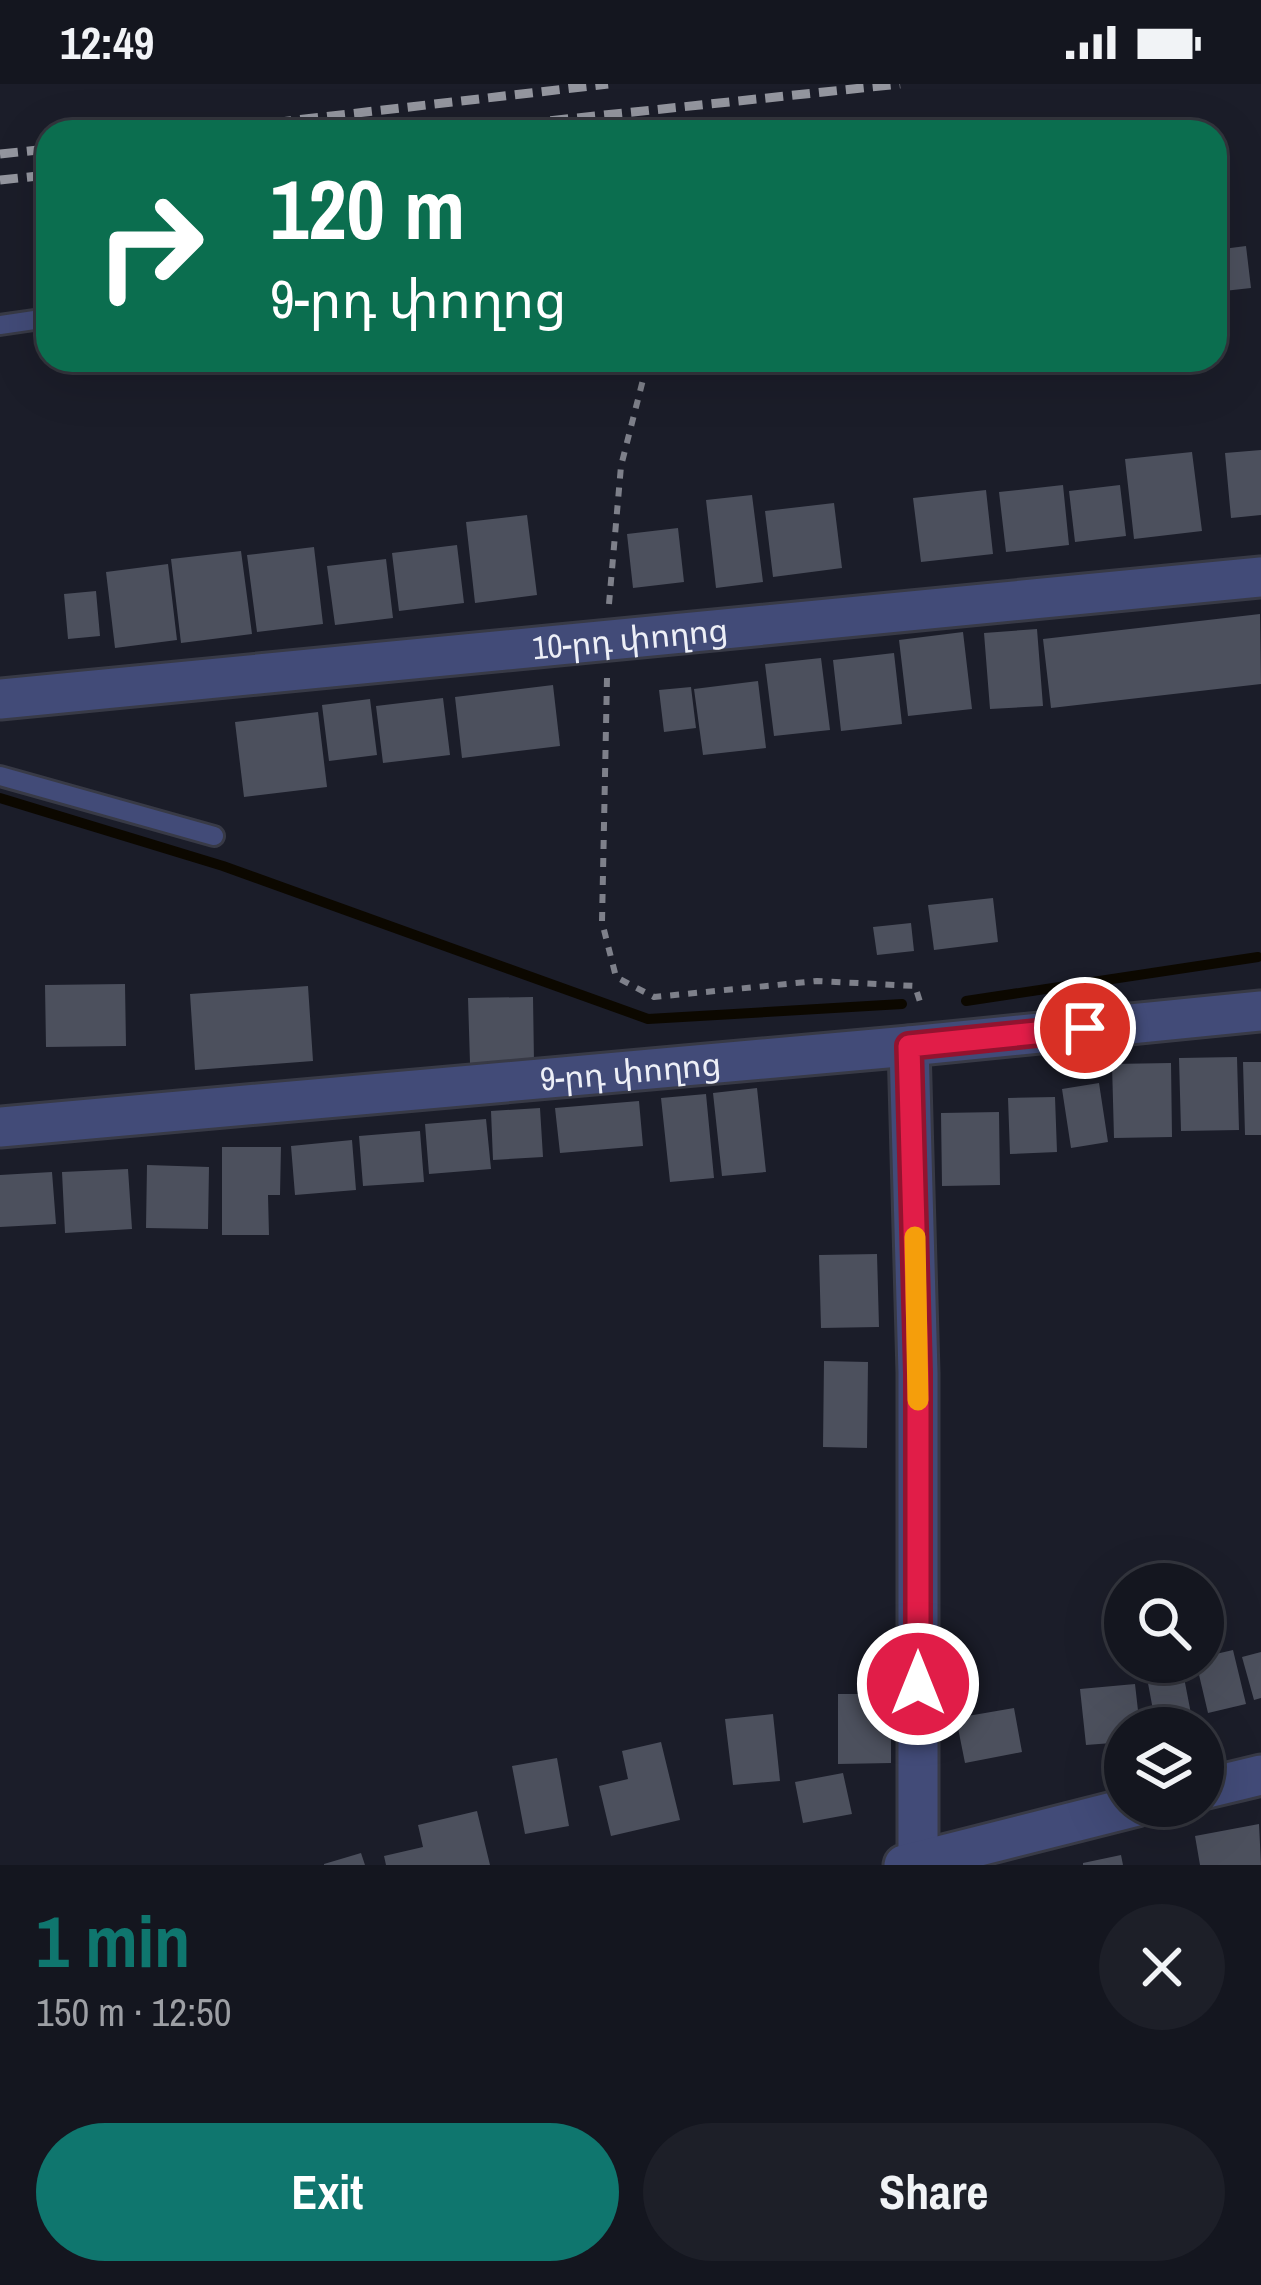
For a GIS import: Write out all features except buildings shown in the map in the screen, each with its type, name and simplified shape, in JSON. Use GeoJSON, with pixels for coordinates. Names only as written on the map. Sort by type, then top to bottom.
{"type":"FeatureCollection","features":[{"type":"Feature","properties":{"kind":"street","name":"10-րդ փողոց"},"geometry":{"type":"LineString","coordinates":[[0,699],[1261,577]]}},
{"type":"Feature","properties":{"kind":"street","name":"9-րդ փողոց"},"geometry":{"type":"LineString","coordinates":[[0,1127],[1261,1011]]}},
{"type":"Feature","properties":{"kind":"street"},"geometry":{"type":"LineString","coordinates":[[909,1046],[918,1373],[913,1864],[1104,1815]]}},
{"type":"Feature","properties":{"kind":"street"},"geometry":{"type":"LineString","coordinates":[[1224,1784],[1261,1774]]}},
{"type":"Feature","properties":{"kind":"lane"},"geometry":{"type":"LineString","coordinates":[[0,325],[36,320]]}},
{"type":"Feature","properties":{"kind":"lane"},"geometry":{"type":"LineString","coordinates":[[0,776],[214,836]]}},
{"type":"Feature","properties":{"kind":"path"},"geometry":{"type":"LineString","coordinates":[[645,372],[621,466],[610,572],[602,922],[616,977],[654,997],[817,980],[915,986],[923,1010],[909,1046]]}},
{"type":"Feature","properties":{"kind":"waterway"},"geometry":{"type":"LineString","coordinates":[[0,798],[223,866],[648,1019],[902,1004]]}},
{"type":"Feature","properties":{"kind":"waterway"},"geometry":{"type":"LineString","coordinates":[[966,1001],[1258,957]]}},
{"type":"Feature","properties":{"kind":"railway"},"geometry":{"type":"LineString","coordinates":[[297,120],[608,84]]}},
{"type":"Feature","properties":{"kind":"railway"},"geometry":{"type":"LineString","coordinates":[[557,120],[900,84]]}},
{"type":"Feature","properties":{"kind":"railway"},"geometry":{"type":"LineString","coordinates":[[0,154],[36,150]]}},
{"type":"Feature","properties":{"kind":"railway"},"geometry":{"type":"LineString","coordinates":[[0,180],[36,176]]}},
{"type":"Feature","properties":{"kind":"slow traffic"},"geometry":{"type":"LineString","coordinates":[[915,1237],[918,1400]]}},
{"type":"Feature","properties":{"kind":"route"},"geometry":{"type":"LineString","coordinates":[[918,1684],[918,1373],[909,1046],[1085,1028]]}}]}
